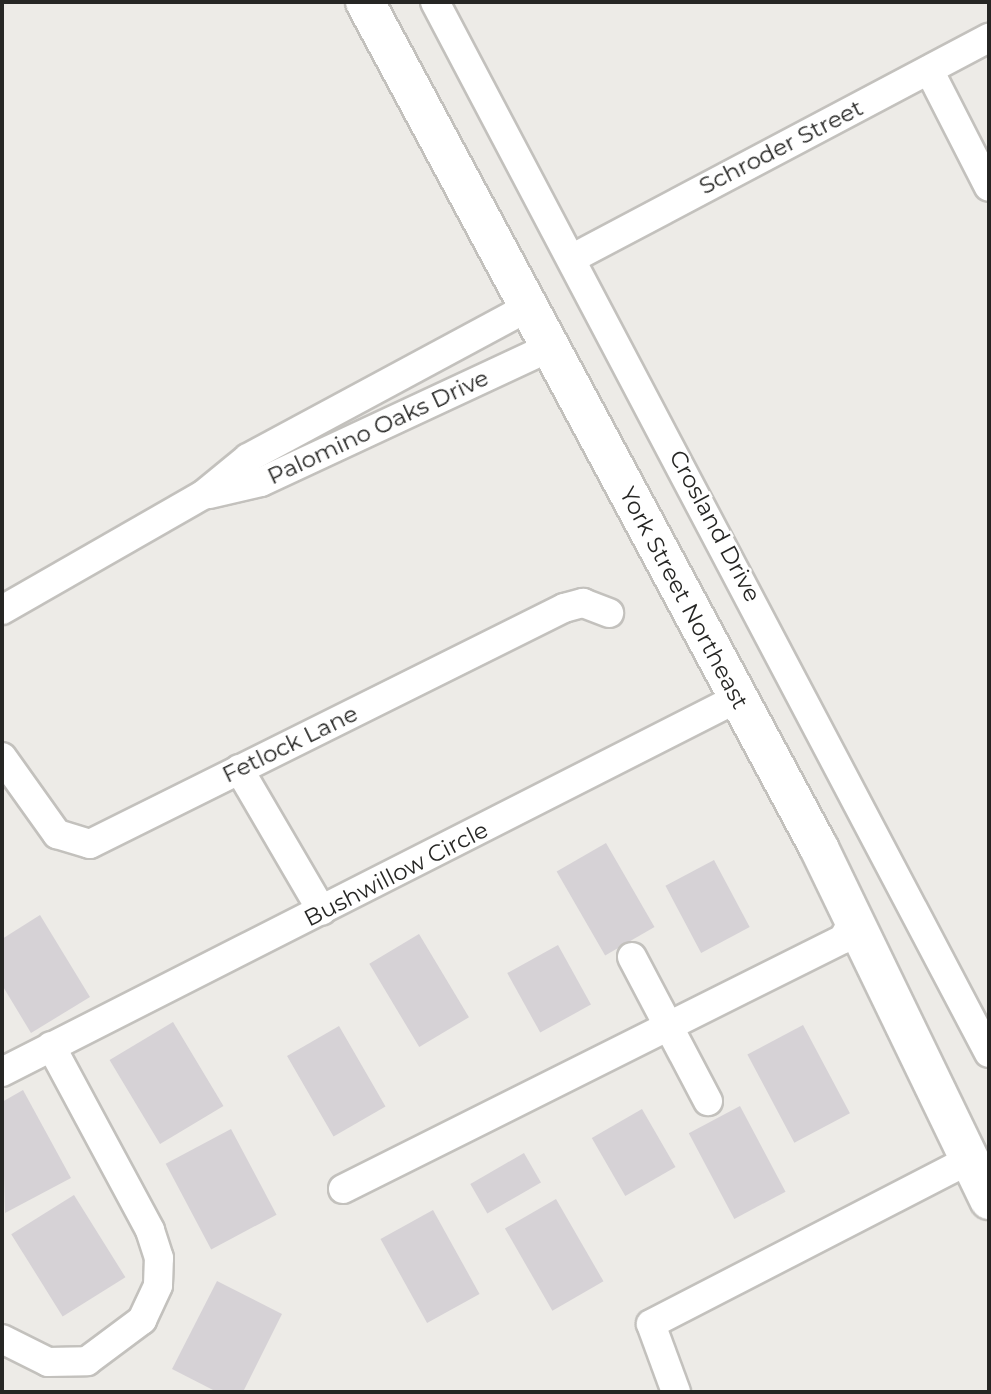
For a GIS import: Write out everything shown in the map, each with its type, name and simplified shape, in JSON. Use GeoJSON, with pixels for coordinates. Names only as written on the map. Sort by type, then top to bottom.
{"type":"FeatureCollection","features":[{"type":"Feature","properties":{"kind":"highway","name":"York Street Northeast"},"geometry":{"type":"LineString","coordinates":[[365,2],[854,919],[989,1200]]}},
{"type":"Feature","properties":{"kind":"street","name":"Crosland Drive"},"geometry":{"type":"LineString","coordinates":[[435,2],[573,258],[989,1053]]}},
{"type":"Feature","properties":{"kind":"street","name":"Schroder Street"},"geometry":{"type":"LineString","coordinates":[[573,258],[989,38]]}},
{"type":"Feature","properties":{"kind":"street"},"geometry":{"type":"LineString","coordinates":[[929,70],[989,187]]}},
{"type":"Feature","properties":{"kind":"street","name":"Palomino Oaks Drive"},"geometry":{"type":"LineString","coordinates":[[2,610],[203,495],[248,458],[527,308]]}},
{"type":"Feature","properties":{"kind":"street","name":"Palomino Oaks Drive"},"geometry":{"type":"LineString","coordinates":[[203,495],[261,482],[548,348]]}},
{"type":"Feature","properties":{"kind":"street","name":"Fetlock Lane"},"geometry":{"type":"LineString","coordinates":[[2,757],[57,834],[90,844],[564,608],[583,603],[609,612]]}},
{"type":"Feature","properties":{"kind":"street","name":"Bushwillow Circle"},"geometry":{"type":"LineString","coordinates":[[2,1072],[738,698]]}},
{"type":"Feature","properties":{"kind":"street"},"geometry":{"type":"LineString","coordinates":[[239,769],[322,911]]}},
{"type":"Feature","properties":{"kind":"street"},"geometry":{"type":"LineString","coordinates":[[343,1189],[843,939],[854,919]]}},
{"type":"Feature","properties":{"kind":"street"},"geometry":{"type":"LineString","coordinates":[[632,957],[708,1101]]}},
{"type":"Feature","properties":{"kind":"street"},"geometry":{"type":"LineString","coordinates":[[2,1339],[48,1362],[87,1361],[142,1320],[158,1285],[159,1258],[150,1230],[51,1046]]}},
{"type":"Feature","properties":{"kind":"street"},"geometry":{"type":"LineString","coordinates":[[676,1392],[651,1324],[971,1159]]}},
{"type":"Feature","properties":{"kind":"building"},"geometry":{"type":"Polygon","coordinates":[[[606,843],[654,927],[605,956],[557,872],[606,843]]]}},
{"type":"Feature","properties":{"kind":"building"},"geometry":{"type":"Polygon","coordinates":[[[714,860],[750,927],[701,953],[665,886],[714,860]]]}},
{"type":"Feature","properties":{"kind":"building"},"geometry":{"type":"Polygon","coordinates":[[[40,915],[90,997],[31,1033],[2,985],[2,939],[40,915]]]}},
{"type":"Feature","properties":{"kind":"building"},"geometry":{"type":"Polygon","coordinates":[[[419,934],[469,1017],[419,1047],[369,964],[419,934]]]}},
{"type":"Feature","properties":{"kind":"building"},"geometry":{"type":"Polygon","coordinates":[[[558,945],[591,1004],[540,1033],[507,973],[558,945]]]}},
{"type":"Feature","properties":{"kind":"building"},"geometry":{"type":"Polygon","coordinates":[[[173,1022],[223,1106],[160,1144],[110,1060],[173,1022]]]}},
{"type":"Feature","properties":{"kind":"building"},"geometry":{"type":"Polygon","coordinates":[[[803,1025],[850,1113],[794,1143],[747,1055],[803,1025]]]}},
{"type":"Feature","properties":{"kind":"building"},"geometry":{"type":"Polygon","coordinates":[[[339,1026],[386,1107],[334,1137],[287,1056],[339,1026]]]}},
{"type":"Feature","properties":{"kind":"building"},"geometry":{"type":"Polygon","coordinates":[[[23,1090],[71,1178],[5,1213],[2,1102],[23,1090]]]}},
{"type":"Feature","properties":{"kind":"building"},"geometry":{"type":"Polygon","coordinates":[[[740,1106],[786,1192],[734,1219],[689,1133],[740,1106]]]}},
{"type":"Feature","properties":{"kind":"building"},"geometry":{"type":"Polygon","coordinates":[[[642,1109],[676,1167],[625,1196],[592,1138],[642,1109]]]}},
{"type":"Feature","properties":{"kind":"building"},"geometry":{"type":"Polygon","coordinates":[[[231,1129],[277,1215],[211,1249],[166,1164],[231,1129]]]}},
{"type":"Feature","properties":{"kind":"building"},"geometry":{"type":"Polygon","coordinates":[[[524,1153],[541,1182],[487,1213],[470,1184],[524,1153]]]}},
{"type":"Feature","properties":{"kind":"building"},"geometry":{"type":"Polygon","coordinates":[[[74,1195],[125,1277],[63,1316],[11,1234],[74,1195]]]}},
{"type":"Feature","properties":{"kind":"building"},"geometry":{"type":"Polygon","coordinates":[[[556,1199],[604,1281],[552,1311],[505,1228],[556,1199]]]}},
{"type":"Feature","properties":{"kind":"building"},"geometry":{"type":"Polygon","coordinates":[[[433,1210],[480,1294],[427,1323],[381,1239],[433,1210]]]}},
{"type":"Feature","properties":{"kind":"building"},"geometry":{"type":"Polygon","coordinates":[[[217,1281],[282,1314],[243,1392],[217,1392],[172,1369],[217,1281]]]}}]}
